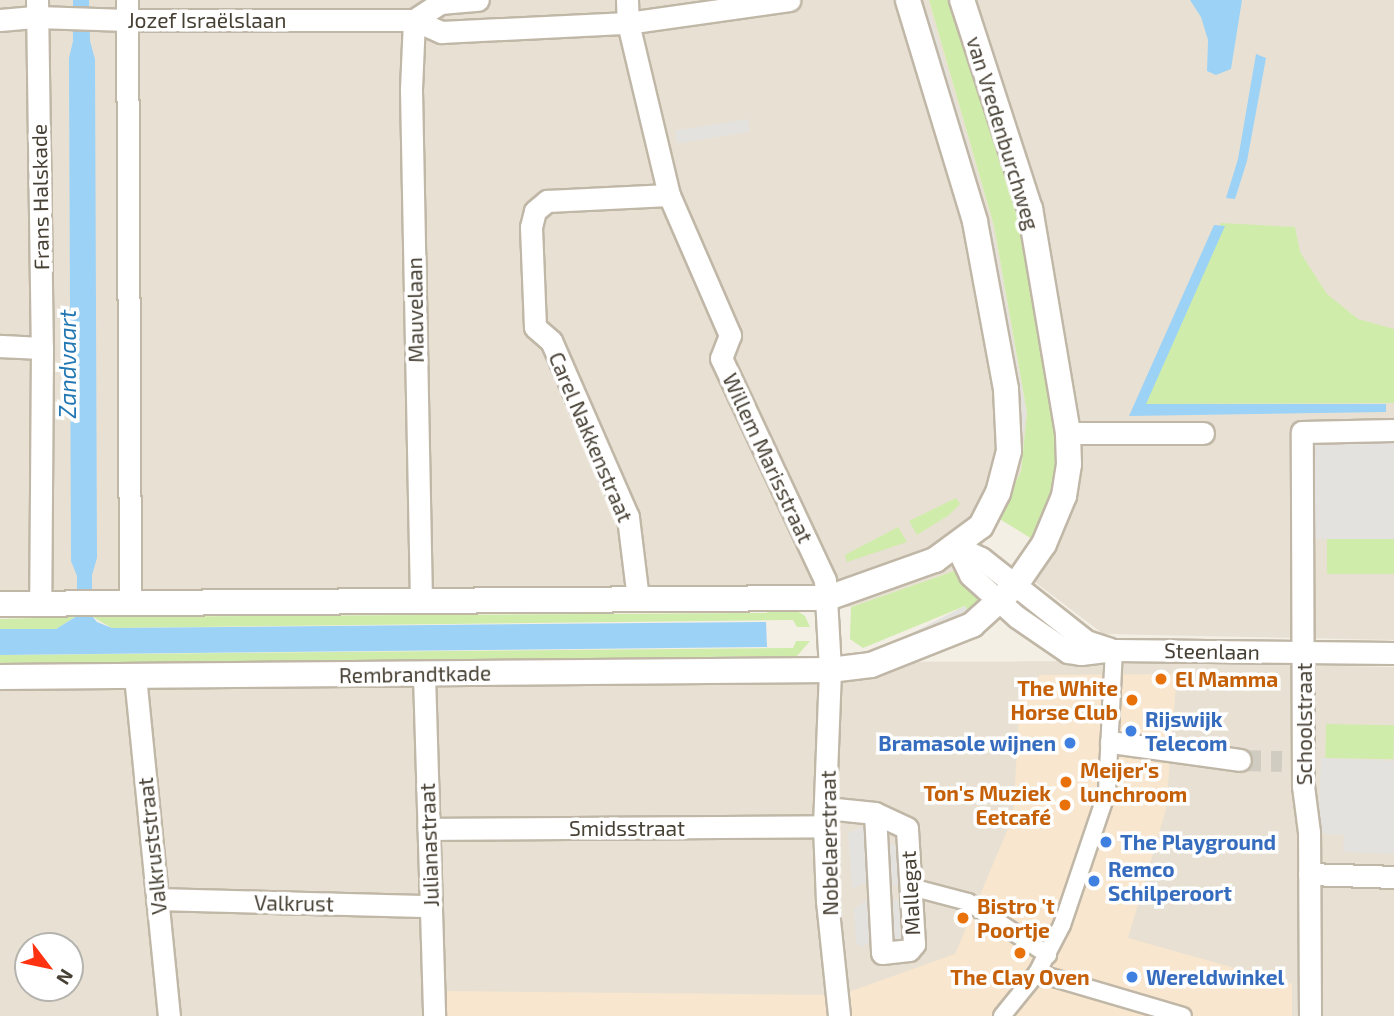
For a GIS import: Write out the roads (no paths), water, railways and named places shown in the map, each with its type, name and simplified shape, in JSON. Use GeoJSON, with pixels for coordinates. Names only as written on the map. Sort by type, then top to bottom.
{"type":"FeatureCollection","features":[{"type":"Feature","properties":{"kind":"street"},"geometry":{"type":"LineString","coordinates":[[414,20],[440,3],[478,0]]}},
{"type":"Feature","properties":{"kind":"street","name":"Willem Marisstraat"},"geometry":{"type":"LineString","coordinates":[[627,0],[628,23],[669,195],[730,335],[721,358],[825,580],[830,670]]}},
{"type":"Feature","properties":{"kind":"street","name":"Jozef Israëlslaan"},"geometry":{"type":"LineString","coordinates":[[0,20],[41,11],[104,18],[127,10],[414,20],[441,32],[628,23],[789,0]]}},
{"type":"Feature","properties":{"kind":"street"},"geometry":{"type":"LineString","coordinates":[[0,604],[828,598],[935,561],[981,526],[998,493],[1009,451],[1006,389],[975,221],[908,0]]}},
{"type":"Feature","properties":{"kind":"street","name":"van Vredenburchweg"},"geometry":{"type":"LineString","coordinates":[[962,0],[1030,209],[1068,433],[1069,464],[1064,496],[1056,521],[1044,544],[1008,595]]}},
{"type":"Feature","properties":{"kind":"street"},"geometry":{"type":"LineString","coordinates":[[127,10],[131,603]]}},
{"type":"Feature","properties":{"kind":"street","name":"Frans Halskade"},"geometry":{"type":"LineString","coordinates":[[40,603],[41,11]]}},
{"type":"Feature","properties":{"kind":"street","name":"Mauvelaan"},"geometry":{"type":"LineString","coordinates":[[414,20],[411,90],[421,601]]}},
{"type":"Feature","properties":{"kind":"street","name":"Carel Nakkenstraat"},"geometry":{"type":"LineString","coordinates":[[638,599],[628,517],[551,341],[535,327],[531,227],[535,211],[547,201],[669,195]]}},
{"type":"Feature","properties":{"kind":"street"},"geometry":{"type":"LineString","coordinates":[[0,346],[42,348]]}},
{"type":"Feature","properties":{"kind":"street","name":"Schoolstraat"},"geometry":{"type":"LineString","coordinates":[[1310,1016],[1309,874],[1304,762],[1302,432],[1394,430]]}},
{"type":"Feature","properties":{"kind":"street"},"geometry":{"type":"LineString","coordinates":[[1068,433],[1203,433]]}},
{"type":"Feature","properties":{"kind":"street","name":"Steenlaan"},"geometry":{"type":"LineString","coordinates":[[956,546],[971,575],[1008,595],[1068,652],[1081,654],[1114,650],[1394,653]]}},
{"type":"Feature","properties":{"kind":"street","name":"Rembrandtkade"},"geometry":{"type":"LineString","coordinates":[[0,677],[830,670],[871,665],[972,625],[1008,595]]}},
{"type":"Feature","properties":{"kind":"street"},"geometry":{"type":"LineString","coordinates":[[1002,1016],[1048,955],[1062,925],[1107,792],[1114,650]]}},
{"type":"Feature","properties":{"kind":"street","name":"Nobelaerstraat"},"geometry":{"type":"LineString","coordinates":[[830,670],[825,817],[827,901],[839,1016]]}},
{"type":"Feature","properties":{"kind":"street","name":"Julianastraat"},"geometry":{"type":"LineString","coordinates":[[424,674],[434,1016]]}},
{"type":"Feature","properties":{"kind":"street","name":"Valkruststraat"},"geometry":{"type":"LineString","coordinates":[[135,676],[169,1016]]}},
{"type":"Feature","properties":{"kind":"street"},"geometry":{"type":"LineString","coordinates":[[1111,742],[1240,760]]}},
{"type":"Feature","properties":{"kind":"street"},"geometry":{"type":"LineString","coordinates":[[1282,761],[1304,762]]}},
{"type":"Feature","properties":{"kind":"street","name":"Mallegat"},"geometry":{"type":"LineString","coordinates":[[825,817],[875,813],[907,828],[914,944],[909,950],[882,953],[875,813]]}},
{"type":"Feature","properties":{"kind":"street","name":"Smidsstraat"},"geometry":{"type":"LineString","coordinates":[[429,829],[825,817]]}},
{"type":"Feature","properties":{"kind":"street"},"geometry":{"type":"LineString","coordinates":[[1309,874],[1394,877]]}},
{"type":"Feature","properties":{"kind":"street"},"geometry":{"type":"LineString","coordinates":[[911,887],[968,902],[1048,955]]}},
{"type":"Feature","properties":{"kind":"street","name":"Valkrust"},"geometry":{"type":"LineString","coordinates":[[157,900],[431,906]]}},
{"type":"Feature","properties":{"kind":"street"},"geometry":{"type":"LineString","coordinates":[[1037,973],[1183,1016]]}},
{"type":"Feature","properties":{"kind":"water"},"geometry":{"type":"Polygon","coordinates":[[[73,0],[89,0],[90,41],[95,59],[97,558],[92,575],[92,616],[97,622],[112,628],[766,622],[767,647],[0,655],[0,629],[56,629],[77,616],[77,576],[71,561],[69,58],[73,41],[73,0]]]}},
{"type":"Feature","properties":{"kind":"water"},"geometry":{"type":"Polygon","coordinates":[[[1190,0],[1242,0],[1231,69],[1216,75],[1207,71],[1208,40],[1201,17],[1190,0]]]}},
{"type":"Feature","properties":{"kind":"water"},"geometry":{"type":"Polygon","coordinates":[[[1256,54],[1266,58],[1247,161],[1235,199],[1226,198],[1238,159],[1256,54]]]}},
{"type":"Feature","properties":{"kind":"water"},"geometry":{"type":"Polygon","coordinates":[[[1214,225],[1225,226],[1146,404],[1386,404],[1386,412],[1129,416],[1214,225]]]}},
{"type":"Feature","properties":{"kind":"tunnel"},"geometry":{"type":"LineString","coordinates":[[1240,760],[1282,761]]}},
{"type":"Feature","properties":{"kind":"place","name":"El Mamma"},"geometry":{"type":"Point","coordinates":[1161,679]}},
{"type":"Feature","properties":{"kind":"place","name":"The White Horse Club"},"geometry":{"type":"Point","coordinates":[1132,700]}},
{"type":"Feature","properties":{"kind":"place","name":"Rijswijk Telecom"},"geometry":{"type":"Point","coordinates":[1131,731]}},
{"type":"Feature","properties":{"kind":"place","name":"Bramasole wijnen"},"geometry":{"type":"Point","coordinates":[1070,743]}},
{"type":"Feature","properties":{"kind":"place","name":"Meijer's lunchroom"},"geometry":{"type":"Point","coordinates":[1066,782]}},
{"type":"Feature","properties":{"kind":"place","name":"Ton's Muziek Eetcafé"},"geometry":{"type":"Point","coordinates":[1065,805]}},
{"type":"Feature","properties":{"kind":"place","name":"The Playground"},"geometry":{"type":"Point","coordinates":[1106,842]}},
{"type":"Feature","properties":{"kind":"place","name":"Remco Schilperoort"},"geometry":{"type":"Point","coordinates":[1094,881]}},
{"type":"Feature","properties":{"kind":"place","name":"Bistro 't Poortje"},"geometry":{"type":"Point","coordinates":[963,918]}},
{"type":"Feature","properties":{"kind":"place","name":"The Clay Oven"},"geometry":{"type":"Point","coordinates":[1020,953]}},
{"type":"Feature","properties":{"kind":"place","name":"Wereldwinkel"},"geometry":{"type":"Point","coordinates":[1132,977]}},
{"type":"Feature","properties":{"kind":"water label","name":"Zandvaart"},"geometry":{"type":"Point","coordinates":[67,364]}}]}
